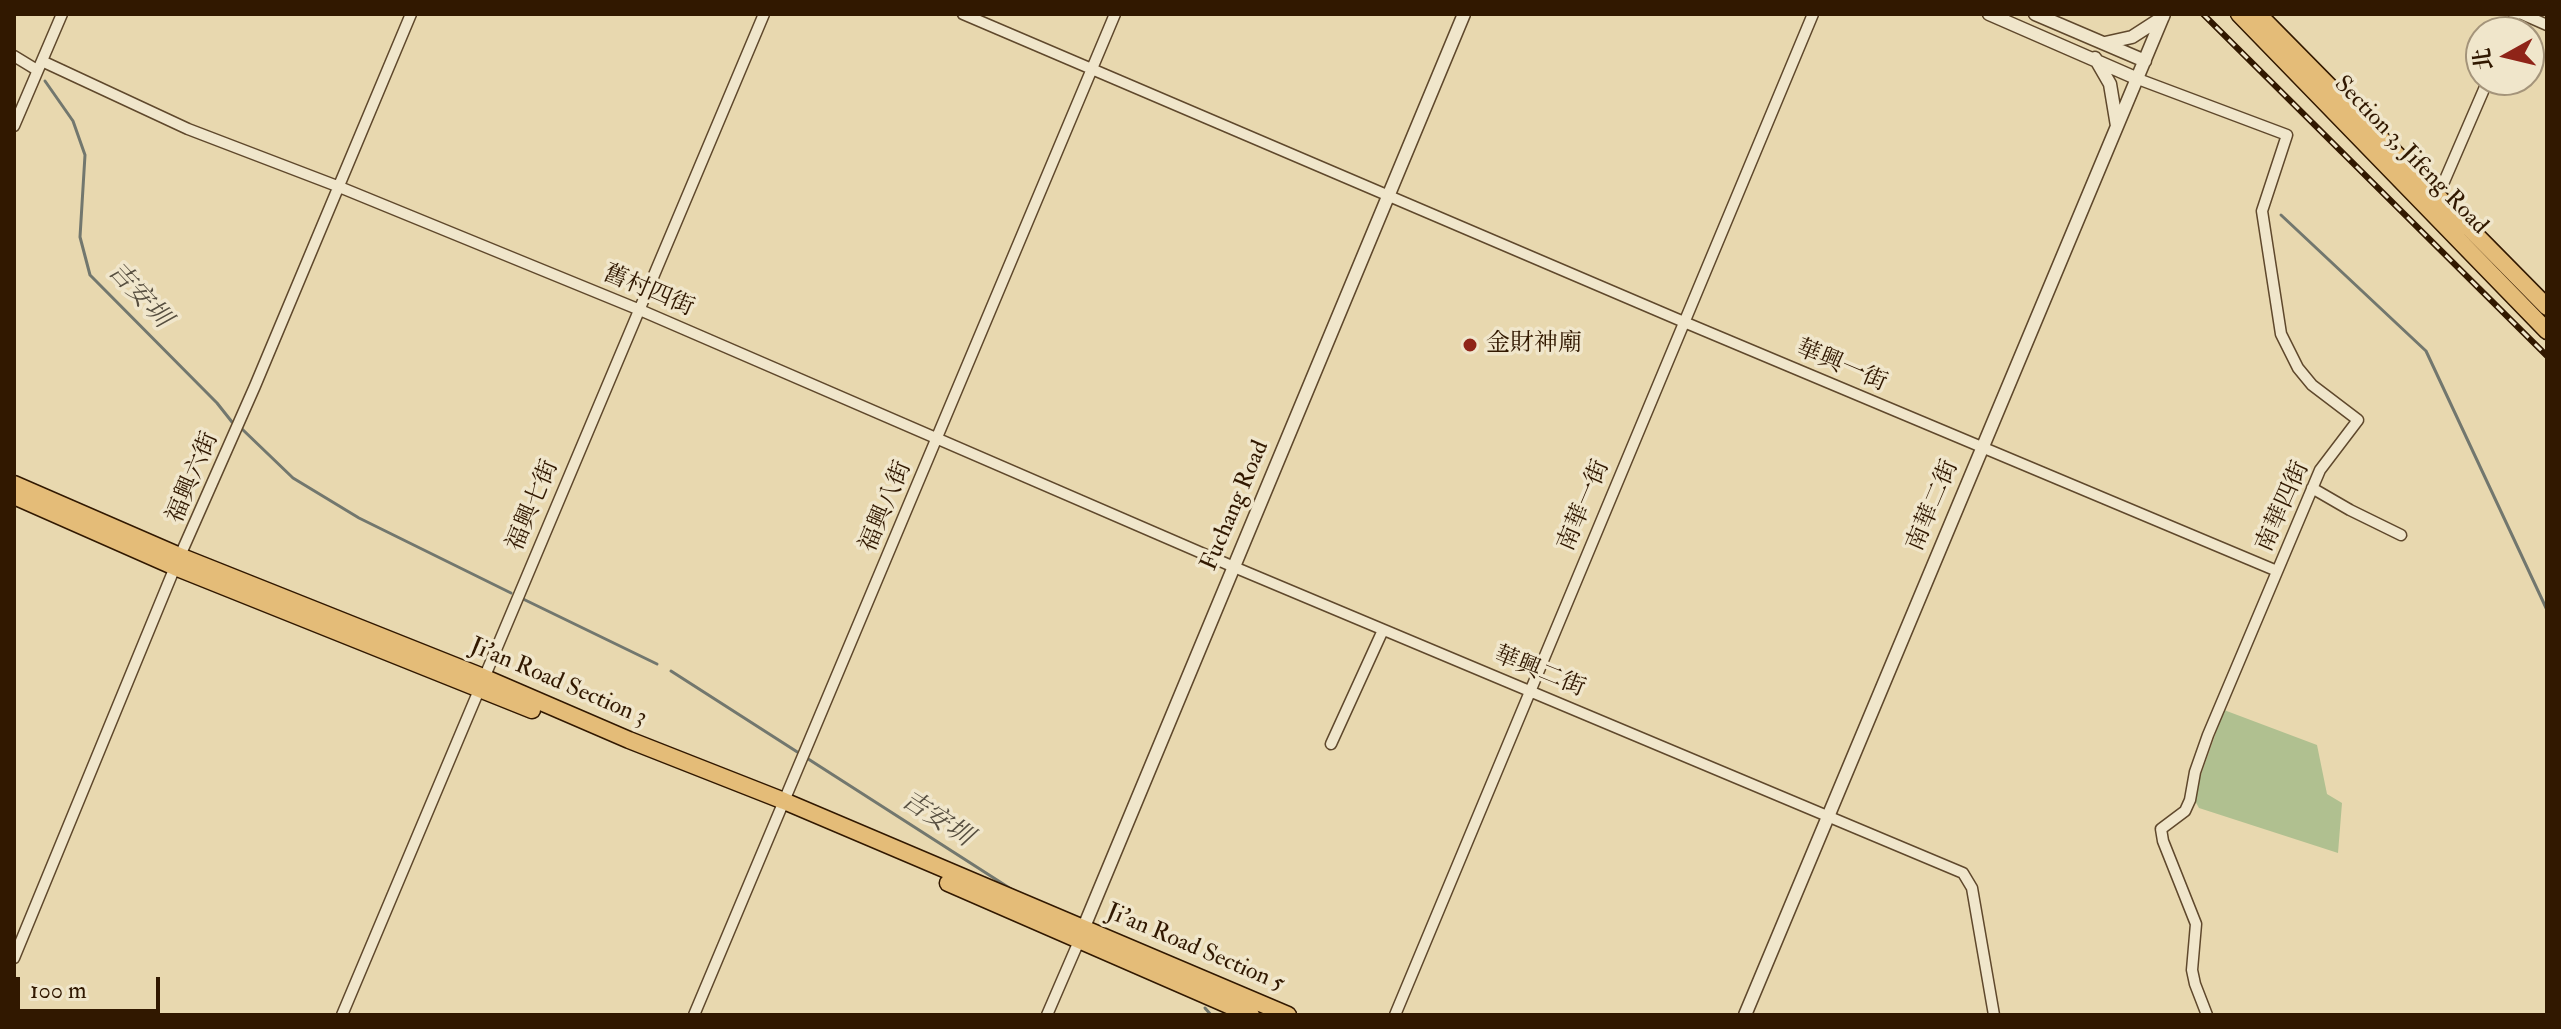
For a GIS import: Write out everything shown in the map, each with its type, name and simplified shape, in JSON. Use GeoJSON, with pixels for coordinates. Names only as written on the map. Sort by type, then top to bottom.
{"type":"FeatureCollection","features":[{"type":"Feature","properties":{"kind":"main road","name":"Section 3, Jifeng Road"},"geometry":{"type":"LineString","coordinates":[[2239,14],[2547,331]]}},
{"type":"Feature","properties":{"kind":"main road","name":"Section 3, Jifeng Road"},"geometry":{"type":"LineString","coordinates":[[2258,14],[2547,307]]}},
{"type":"Feature","properties":{"kind":"main road","name":"Ji’an Road Section 3"},"geometry":{"type":"LineString","coordinates":[[14,484],[178,562]]}},
{"type":"Feature","properties":{"kind":"main road","name":"Ji’an Road Section 3"},"geometry":{"type":"LineString","coordinates":[[14,496],[629,740],[1081,934]]}},
{"type":"Feature","properties":{"kind":"main road","name":"Ji’an Road Section 5"},"geometry":{"type":"LineString","coordinates":[[1081,934],[1251,1015]]}},
{"type":"Feature","properties":{"kind":"main road","name":"Ji’an Road Section 5"},"geometry":{"type":"LineString","coordinates":[[1081,934],[1288,1015]]}},
{"type":"Feature","properties":{"kind":"street"},"geometry":{"type":"LineString","coordinates":[[14,126],[62,14]]}},
{"type":"Feature","properties":{"kind":"street","name":"福興六街"},"geometry":{"type":"LineString","coordinates":[[14,958],[411,14]]}},
{"type":"Feature","properties":{"kind":"street","name":"福興七街"},"geometry":{"type":"LineString","coordinates":[[342,1015],[764,14]]}},
{"type":"Feature","properties":{"kind":"street","name":"華興一街"},"geometry":{"type":"LineString","coordinates":[[963,14],[1389,198],[2277,571]]}},
{"type":"Feature","properties":{"kind":"street","name":"福興八街"},"geometry":{"type":"LineString","coordinates":[[694,1015],[1115,14]]}},
{"type":"Feature","properties":{"kind":"street","name":"Fuchang Road"},"geometry":{"type":"LineString","coordinates":[[1047,1015],[1464,14]]}},
{"type":"Feature","properties":{"kind":"street","name":"南華一街"},"geometry":{"type":"LineString","coordinates":[[1395,1015],[1813,14]]}},
{"type":"Feature","properties":{"kind":"street"},"geometry":{"type":"LineString","coordinates":[[1989,14],[2138,79]]}},
{"type":"Feature","properties":{"kind":"street"},"geometry":{"type":"LineString","coordinates":[[2035,14],[2145,61]]}},
{"type":"Feature","properties":{"kind":"street"},"geometry":{"type":"LineString","coordinates":[[2519,14],[2547,25]]}},
{"type":"Feature","properties":{"kind":"street"},"geometry":{"type":"LineString","coordinates":[[2105,43],[2132,37],[2164,16]]}},
{"type":"Feature","properties":{"kind":"street","name":"南華二街"},"geometry":{"type":"LineString","coordinates":[[1745,1015],[2164,16]]}},
{"type":"Feature","properties":{"kind":"street","name":"舊村四街"},"geometry":{"type":"LineString","coordinates":[[14,56],[640,310],[1234,567]]}},
{"type":"Feature","properties":{"kind":"street"},"geometry":{"type":"LineString","coordinates":[[2095,58],[2110,84],[2117,126]]}},
{"type":"Feature","properties":{"kind":"street","name":"南華四街"},"geometry":{"type":"LineString","coordinates":[[2138,79],[2287,135],[2262,211],[2281,334],[2298,368],[2312,385],[2358,420],[2320,470],[2312,488],[2208,735],[2185,811],[2161,829],[2196,924],[2192,970],[2207,1015]]}},
{"type":"Feature","properties":{"kind":"street"},"geometry":{"type":"LineString","coordinates":[[2437,198],[2481,96]]}},
{"type":"Feature","properties":{"kind":"street"},"geometry":{"type":"LineString","coordinates":[[2312,488],[2401,535]]}},
{"type":"Feature","properties":{"kind":"street","name":"華興二街"},"geometry":{"type":"LineString","coordinates":[[1234,567],[1963,873],[1972,888],[1994,1015]]}},
{"type":"Feature","properties":{"kind":"street"},"geometry":{"type":"LineString","coordinates":[[1331,744],[1383,630]]}},
{"type":"Feature","properties":{"kind":"green space"},"geometry":{"type":"Polygon","coordinates":[[[2224,710],[2317,745],[2327,794],[2342,803],[2338,853],[2199,808],[2193,797],[2224,710]]]}},
{"type":"Feature","properties":{"kind":"waterway","name":"吉安圳"},"geometry":{"type":"LineString","coordinates":[[45,81],[73,121],[85,155],[80,237],[90,275],[217,403],[232,422]]}},
{"type":"Feature","properties":{"kind":"waterway"},"geometry":{"type":"LineString","coordinates":[[2281,215],[2426,351],[2547,610]]}},
{"type":"Feature","properties":{"kind":"waterway","name":"吉安圳"},"geometry":{"type":"LineString","coordinates":[[242,429],[293,478],[359,518],[511,593]]}},
{"type":"Feature","properties":{"kind":"waterway","name":"吉安圳"},"geometry":{"type":"LineString","coordinates":[[521,598],[657,664]]}},
{"type":"Feature","properties":{"kind":"waterway","name":"吉安圳"},"geometry":{"type":"LineString","coordinates":[[671,671],[1011,889]]}},
{"type":"Feature","properties":{"kind":"waterway","name":"吉安圳"},"geometry":{"type":"LineString","coordinates":[[1205,1008],[1211,1015]]}},
{"type":"Feature","properties":{"kind":"railway"},"geometry":{"type":"LineString","coordinates":[[2203,14],[2547,356]]}},
{"type":"Feature","properties":{"kind":"place","name":"金財神廟"},"geometry":{"type":"Point","coordinates":[1470,345]}}]}
